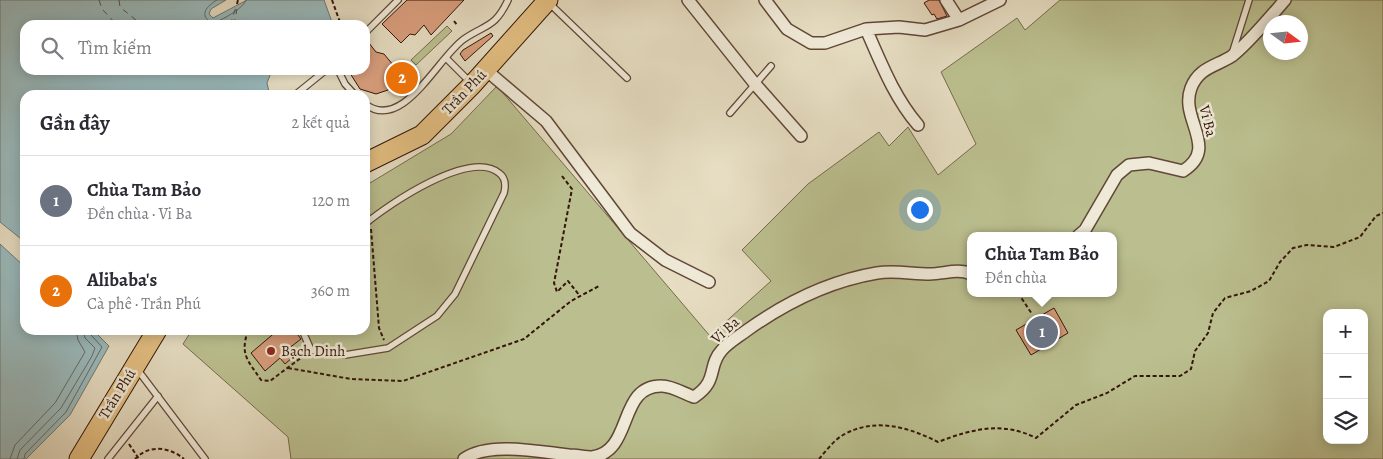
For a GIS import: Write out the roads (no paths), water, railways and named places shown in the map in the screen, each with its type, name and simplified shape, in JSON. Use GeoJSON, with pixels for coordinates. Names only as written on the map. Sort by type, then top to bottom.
{"type":"FeatureCollection","features":[{"type":"Feature","properties":{"kind":"main road","name":"Trần Phú"},"geometry":{"type":"LineString","coordinates":[[370,161],[422,135],[486,70],[547,0]]}},
{"type":"Feature","properties":{"kind":"main road","name":"Trần Phú"},"geometry":{"type":"LineString","coordinates":[[79,459],[154,335]]}},
{"type":"Feature","properties":{"kind":"street"},"geometry":{"type":"LineString","coordinates":[[688,0],[755,84],[800,136]]}},
{"type":"Feature","properties":{"kind":"street"},"geometry":{"type":"LineString","coordinates":[[765,0],[787,30],[811,43],[826,43],[866,29],[899,27],[925,30],[959,20],[1000,0]]}},
{"type":"Feature","properties":{"kind":"street"},"geometry":{"type":"LineString","coordinates":[[946,0],[959,20]]}},
{"type":"Feature","properties":{"kind":"street","name":"Vi Ba"},"geometry":{"type":"LineString","coordinates":[[1083,232],[1117,175],[1129,165],[1150,163],[1183,172],[1190,167],[1198,157],[1199,139],[1187,101],[1192,86],[1209,66],[1232,56],[1285,0]]}},
{"type":"Feature","properties":{"kind":"street"},"geometry":{"type":"LineString","coordinates":[[866,29],[883,70],[903,107],[918,125]]}},
{"type":"Feature","properties":{"kind":"street"},"geometry":{"type":"LineString","coordinates":[[486,70],[546,121],[630,234],[664,260],[710,282]]}},
{"type":"Feature","properties":{"kind":"street","name":"Vi Ba"},"geometry":{"type":"LineString","coordinates":[[464,459],[470,455],[507,449],[592,456],[606,452],[617,442],[633,399],[644,390],[662,386],[694,397],[709,384],[721,351],[764,318],[790,303],[834,283],[878,272],[931,274],[967,272]]}},
{"type":"Feature","properties":{"kind":"lane"},"geometry":{"type":"LineString","coordinates":[[370,28],[398,0]]}},
{"type":"Feature","properties":{"kind":"lane"},"geometry":{"type":"LineString","coordinates":[[370,107],[377,111],[388,110],[404,104],[464,39],[493,23],[508,0]]}},
{"type":"Feature","properties":{"kind":"lane"},"geometry":{"type":"LineString","coordinates":[[547,0],[627,78]]}},
{"type":"Feature","properties":{"kind":"lane"},"geometry":{"type":"LineString","coordinates":[[1232,56],[1249,0]]}},
{"type":"Feature","properties":{"kind":"lane"},"geometry":{"type":"LineString","coordinates":[[447,58],[472,85]]}},
{"type":"Feature","properties":{"kind":"lane"},"geometry":{"type":"LineString","coordinates":[[730,113],[771,66]]}},
{"type":"Feature","properties":{"kind":"lane"},"geometry":{"type":"LineString","coordinates":[[301,90],[320,75]]}},
{"type":"Feature","properties":{"kind":"lane"},"geometry":{"type":"LineString","coordinates":[[340,75],[350,90]]}},
{"type":"Feature","properties":{"kind":"lane"},"geometry":{"type":"LineString","coordinates":[[304,335],[311,350],[345,355],[388,348],[438,316],[451,299],[504,193],[506,185],[503,176],[494,168],[482,166],[456,171],[404,195],[370,220]]}},
{"type":"Feature","properties":{"kind":"lane"},"geometry":{"type":"LineString","coordinates":[[134,366],[205,459]]}},
{"type":"Feature","properties":{"kind":"lane"},"geometry":{"type":"LineString","coordinates":[[108,459],[158,396]]}},
{"type":"Feature","properties":{"kind":"water"},"geometry":{"type":"Polygon","coordinates":[[[0,0],[226,0],[211,9],[209,14],[213,18],[247,0],[324,0],[331,20],[20,20],[20,75],[270,75],[267,83],[269,90],[20,90],[20,238],[0,222],[0,0]]]}},
{"type":"Feature","properties":{"kind":"water"},"geometry":{"type":"Polygon","coordinates":[[[0,244],[20,262],[20,335],[98,335],[109,346],[70,415],[26,459],[0,459],[0,244]]]}},
{"type":"Feature","properties":{"kind":"place","name":"Alibaba's"},"geometry":{"type":"Point","coordinates":[402,78]}},
{"type":"Feature","properties":{"kind":"place","name":"Chùa Tam Bảo"},"geometry":{"type":"Point","coordinates":[1042,332]}},
{"type":"Feature","properties":{"kind":"place","name":"Bạch Dinh"},"geometry":{"type":"Point","coordinates":[271,351]}}]}
